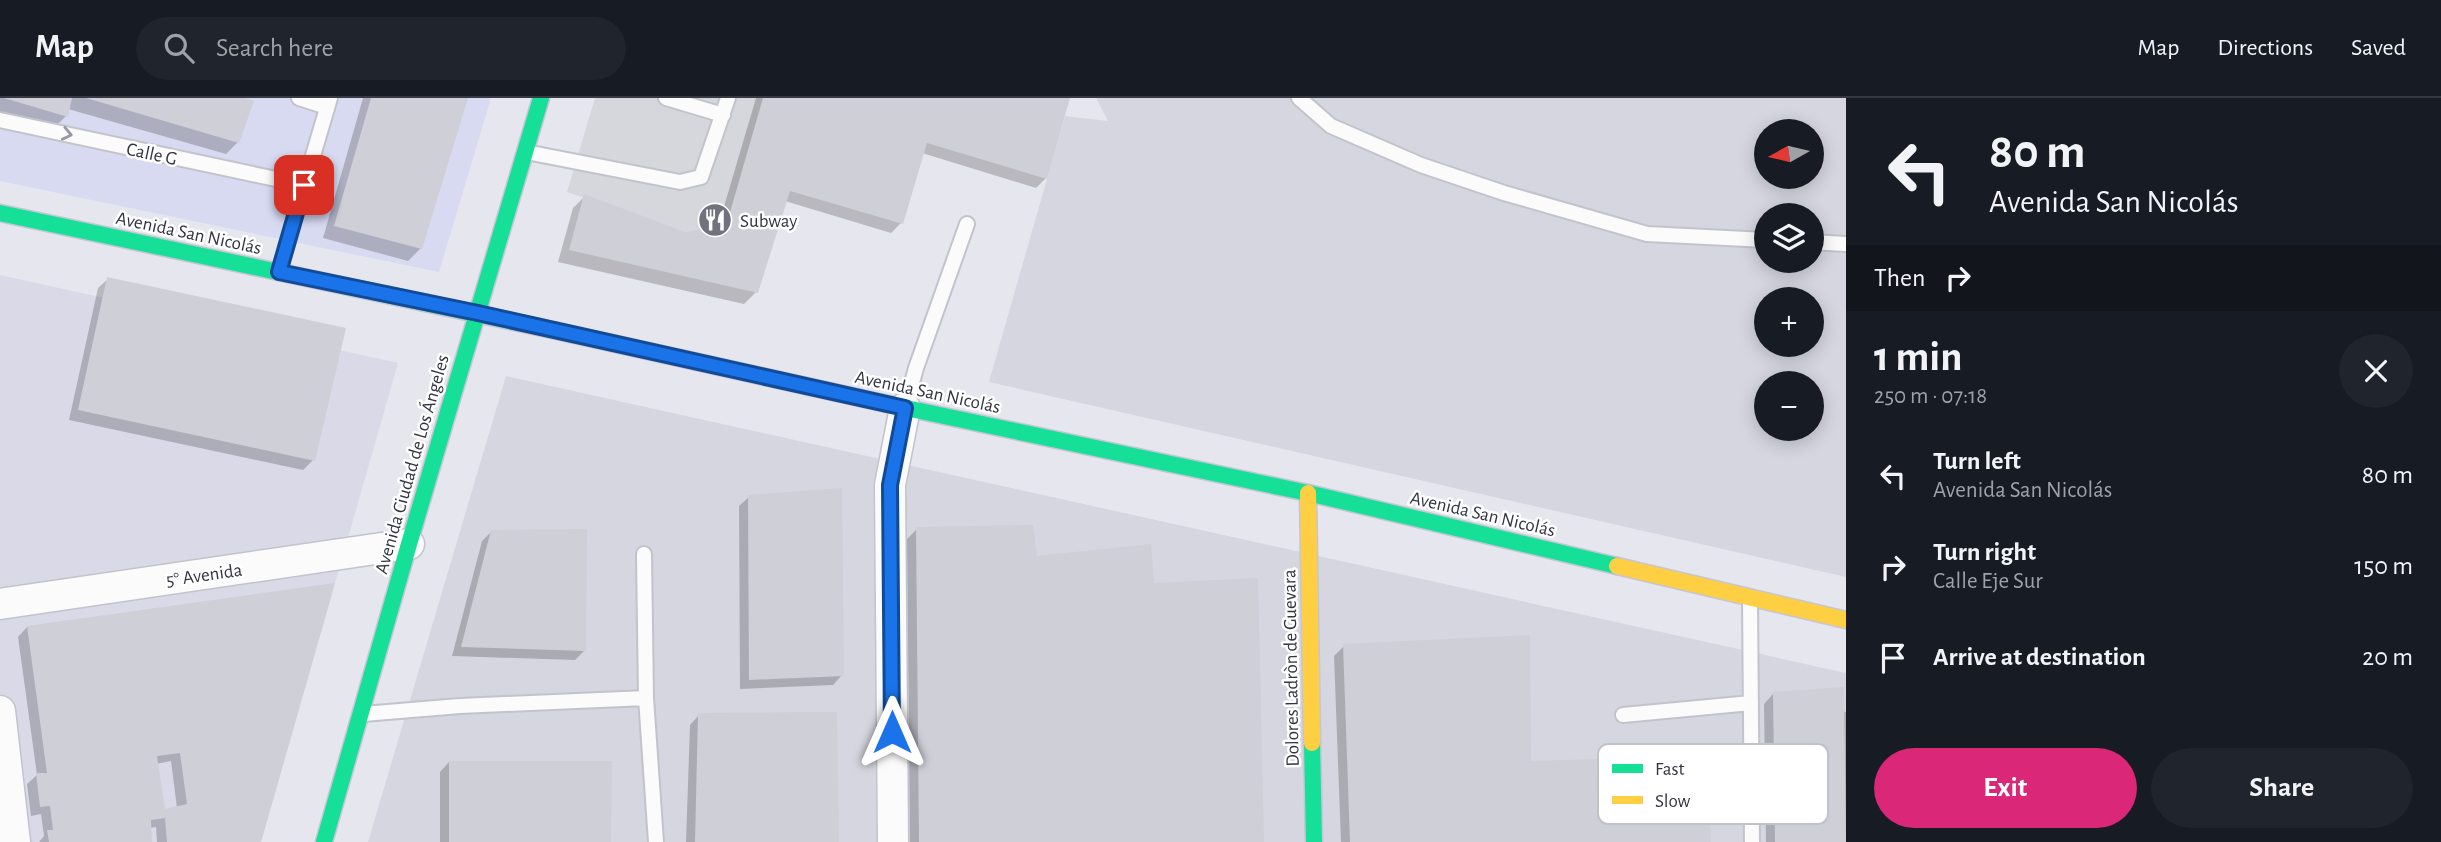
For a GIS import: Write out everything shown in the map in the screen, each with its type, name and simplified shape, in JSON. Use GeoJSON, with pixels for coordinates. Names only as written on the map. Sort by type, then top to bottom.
{"type":"FeatureCollection","features":[{"type":"Feature","properties":{"kind":"street","name":"Avenida Ciudad de Los Ángeles"},"geometry":{"type":"LineString","coordinates":[[324,842],[541,98]]}},
{"type":"Feature","properties":{"kind":"street","name":"Avenida San Nicolás"},"geometry":{"type":"LineString","coordinates":[[0,214],[478,313],[1308,494],[1846,620]]}},
{"type":"Feature","properties":{"kind":"street"},"geometry":{"type":"LineString","coordinates":[[893,842],[890,485],[905,408]]}},
{"type":"Feature","properties":{"kind":"street","name":"Dolores Ladròn de Guevara"},"geometry":{"type":"LineString","coordinates":[[1308,494],[1314,842]]}},
{"type":"Feature","properties":{"kind":"street","name":"5° Avenida"},"geometry":{"type":"LineString","coordinates":[[0,604],[409,544]]}},
{"type":"Feature","properties":{"kind":"street"},"geometry":{"type":"LineString","coordinates":[[0,711],[6,813],[15,842]]}},
{"type":"Feature","properties":{"kind":"lane"},"geometry":{"type":"LineString","coordinates":[[279,272],[328,102],[299,98]]}},
{"type":"Feature","properties":{"kind":"lane"},"geometry":{"type":"LineString","coordinates":[[666,98],[723,114]]}},
{"type":"Feature","properties":{"kind":"lane"},"geometry":{"type":"LineString","coordinates":[[525,152],[680,182],[701,177],[728,98]]}},
{"type":"Feature","properties":{"kind":"lane"},"geometry":{"type":"LineString","coordinates":[[1299,98],[1331,126],[1421,165],[1504,193],[1647,234],[1754,239]]}},
{"type":"Feature","properties":{"kind":"lane","name":"Calle G"},"geometry":{"type":"LineString","coordinates":[[0,120],[304,185]]}},
{"type":"Feature","properties":{"kind":"lane"},"geometry":{"type":"LineString","coordinates":[[905,408],[916,368],[967,224]]}},
{"type":"Feature","properties":{"kind":"lane"},"geometry":{"type":"LineString","coordinates":[[1824,243],[1846,244]]}},
{"type":"Feature","properties":{"kind":"lane"},"geometry":{"type":"LineString","coordinates":[[644,554],[646,698],[656,842]]}},
{"type":"Feature","properties":{"kind":"lane"},"geometry":{"type":"LineString","coordinates":[[1750,598],[1751,744]]}},
{"type":"Feature","properties":{"kind":"lane"},"geometry":{"type":"LineString","coordinates":[[361,714],[460,706],[646,698]]}},
{"type":"Feature","properties":{"kind":"lane"},"geometry":{"type":"LineString","coordinates":[[1623,715],[1751,704]]}},
{"type":"Feature","properties":{"kind":"lane"},"geometry":{"type":"LineString","coordinates":[[1752,824],[1752,842]]}},
{"type":"Feature","properties":{"kind":"shaded area"},"geometry":{"type":"Polygon","coordinates":[[[0,98],[491,98],[439,272],[0,181],[0,98]]]}},
{"type":"Feature","properties":{"kind":"shaded area"},"geometry":{"type":"Polygon","coordinates":[[[595,98],[763,98],[727,223],[685,232],[567,192],[595,98]]]}},
{"type":"Feature","properties":{"kind":"shaded area"},"geometry":{"type":"Polygon","coordinates":[[[1096,98],[1846,98],[1846,577],[989,382],[1065,116],[1108,121],[1096,98]]]}},
{"type":"Feature","properties":{"kind":"shaded area"},"geometry":{"type":"Polygon","coordinates":[[[0,275],[398,363],[261,842],[0,842],[0,275]]]}},
{"type":"Feature","properties":{"kind":"shaded area"},"geometry":{"type":"Polygon","coordinates":[[[506,376],[1846,673],[1846,842],[368,842],[506,376]]]}},
{"type":"Feature","properties":{"kind":"building"},"geometry":{"type":"Polygon","coordinates":[[[4,98],[72,98],[68,117],[4,98]]]}},
{"type":"Feature","properties":{"kind":"building"},"geometry":{"type":"Polygon","coordinates":[[[86,98],[245,98],[254,101],[239,143],[86,98]]]}},
{"type":"Feature","properties":{"kind":"building"},"geometry":{"type":"Polygon","coordinates":[[[371,98],[468,98],[422,249],[334,226],[371,98]]]}},
{"type":"Feature","properties":{"kind":"building"},"geometry":{"type":"Polygon","coordinates":[[[763,98],[1070,98],[1047,179],[927,143],[903,224],[790,191],[758,293],[569,250],[584,194],[685,232],[727,223],[763,98]]]}},
{"type":"Feature","properties":{"kind":"building"},"geometry":{"type":"Polygon","coordinates":[[[107,277],[346,328],[315,461],[78,410],[107,277]]]}},
{"type":"Feature","properties":{"kind":"building"},"geometry":{"type":"Polygon","coordinates":[[[842,488],[844,676],[749,680],[748,495],[842,488]]]}},
{"type":"Feature","properties":{"kind":"building"},"geometry":{"type":"Polygon","coordinates":[[[1033,525],[1037,556],[1151,544],[1154,583],[1258,578],[1264,842],[919,842],[916,527],[1033,525]]]}},
{"type":"Feature","properties":{"kind":"building"},"geometry":{"type":"Polygon","coordinates":[[[587,529],[586,651],[461,647],[491,530],[587,529]]]}},
{"type":"Feature","properties":{"kind":"building"},"geometry":{"type":"Polygon","coordinates":[[[335,583],[261,842],[167,842],[165,818],[151,820],[152,842],[49,842],[47,830],[53,830],[50,806],[40,807],[36,773],[47,773],[27,626],[335,583]],[[180,753],[157,756],[165,809],[187,804],[180,753]]]}},
{"type":"Feature","properties":{"kind":"building"},"geometry":{"type":"Polygon","coordinates":[[[1530,635],[1531,761],[1598,759],[1598,824],[1710,824],[1711,842],[1350,842],[1343,644],[1530,635]]]}},
{"type":"Feature","properties":{"kind":"building"},"geometry":{"type":"Polygon","coordinates":[[[1844,687],[1846,842],[1775,842],[1775,824],[1828,824],[1828,744],[1774,744],[1773,692],[1844,687]]]}},
{"type":"Feature","properties":{"kind":"building"},"geometry":{"type":"Polygon","coordinates":[[[837,712],[839,842],[695,842],[698,713],[837,712]]]}},
{"type":"Feature","properties":{"kind":"building"},"geometry":{"type":"Polygon","coordinates":[[[449,761],[612,761],[611,842],[449,842],[449,761]]]}},
{"type":"Feature","properties":{"kind":"traffic: fast"},"geometry":{"type":"LineString","coordinates":[[324,842],[541,98]]}},
{"type":"Feature","properties":{"kind":"traffic: fast"},"geometry":{"type":"LineString","coordinates":[[0,213],[571,334]]}},
{"type":"Feature","properties":{"kind":"traffic: fast"},"geometry":{"type":"LineString","coordinates":[[892,405],[1308,493],[1617,566]]}},
{"type":"Feature","properties":{"kind":"traffic: fast"},"geometry":{"type":"LineString","coordinates":[[1312,743],[1314,842]]}},
{"type":"Feature","properties":{"kind":"traffic: slow"},"geometry":{"type":"LineString","coordinates":[[571,334],[892,405]]}},
{"type":"Feature","properties":{"kind":"traffic: slow"},"geometry":{"type":"LineString","coordinates":[[1308,493],[1312,743]]}},
{"type":"Feature","properties":{"kind":"traffic: slow"},"geometry":{"type":"LineString","coordinates":[[1617,566],[1846,620]]}},
{"type":"Feature","properties":{"kind":"place","name":"Subway"},"geometry":{"type":"Point","coordinates":[715,220]}},
{"type":"Feature","properties":{"kind":"route"},"geometry":{"type":"LineString","coordinates":[[304,185],[279,272],[478,313],[905,408],[890,485],[892,732]]}}]}
